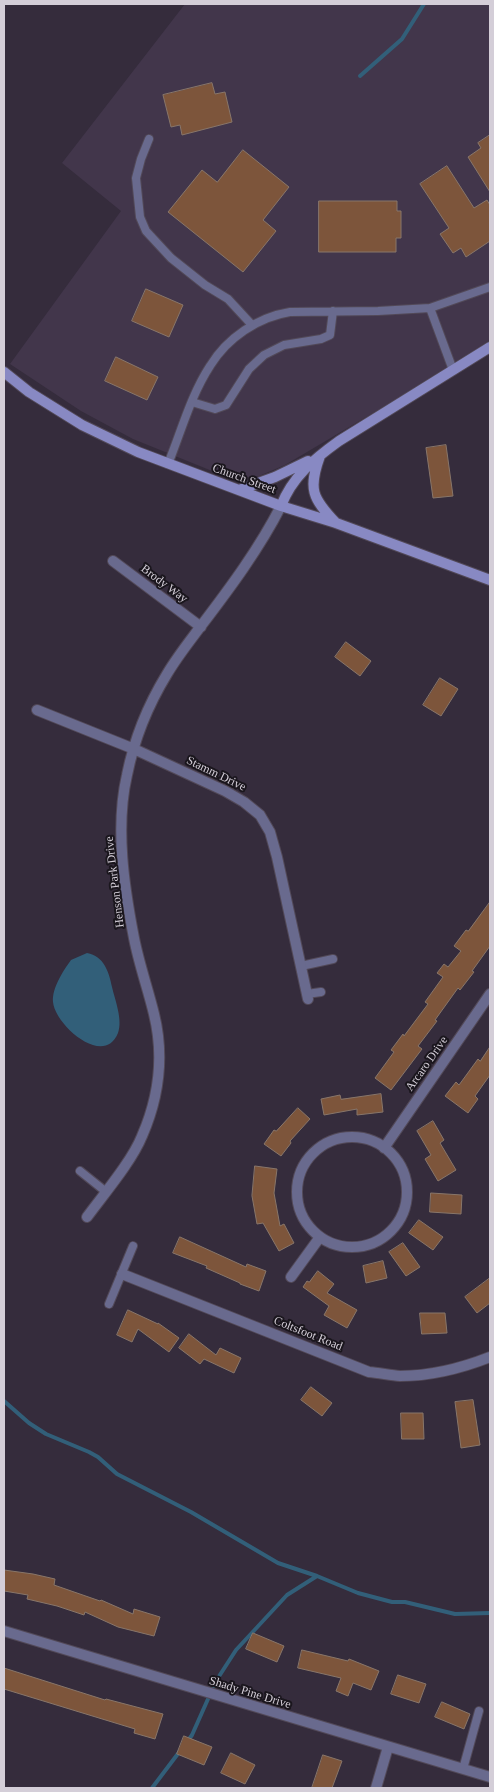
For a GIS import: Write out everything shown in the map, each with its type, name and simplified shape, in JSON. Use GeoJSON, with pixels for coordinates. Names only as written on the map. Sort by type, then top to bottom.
{"type":"FeatureCollection","features":[{"type":"Feature","properties":{"kind":"street"},"geometry":{"type":"LineString","coordinates":[[239,490],[275,477],[320,455],[490,347]]}},
{"type":"Feature","properties":{"kind":"street","name":"Church Street"},"geometry":{"type":"LineString","coordinates":[[4,372],[29,392],[109,440],[281,506],[336,523],[490,580]]}},
{"type":"Feature","properties":{"kind":"street"},"geometry":{"type":"LineString","coordinates":[[281,506],[292,484],[303,470],[320,455]]}},
{"type":"Feature","properties":{"kind":"street"},"geometry":{"type":"LineString","coordinates":[[320,455],[313,474],[313,488],[317,499],[336,523]]}},
{"type":"Feature","properties":{"kind":"street","name":"Henson Park Drive"},"geometry":{"type":"LineString","coordinates":[[87,1217],[142,1138],[152,1112],[158,1086],[159,1037],[134,939],[120,838],[122,803],[134,749],[146,714],[181,651],[266,534],[281,506]]}},
{"type":"Feature","properties":{"kind":"street","name":"Brody Way"},"geometry":{"type":"LineString","coordinates":[[113,561],[200,627]]}},
{"type":"Feature","properties":{"kind":"street","name":"Stamm Drive"},"geometry":{"type":"LineString","coordinates":[[37,710],[134,749],[225,791],[244,802],[260,815],[270,832],[277,856],[307,997]]}},
{"type":"Feature","properties":{"kind":"street","name":"Arcaro Drive"},"geometry":{"type":"LineString","coordinates":[[384,1148],[490,994]]}},
{"type":"Feature","properties":{"kind":"street"},"geometry":{"type":"LineString","coordinates":[[343,1138],[364,1139],[384,1148],[398,1163],[406,1183],[405,1205],[396,1224],[380,1239],[360,1246],[339,1246],[320,1237],[305,1221],[298,1201],[298,1180],[307,1160],[323,1146],[343,1138]]}},
{"type":"Feature","properties":{"kind":"street"},"geometry":{"type":"LineString","coordinates":[[291,1277],[320,1237]]}},
{"type":"Feature","properties":{"kind":"street","name":"Coltsfoot Road"},"geometry":{"type":"LineString","coordinates":[[122,1274],[369,1372],[400,1376],[438,1372],[490,1357]]}},
{"type":"Feature","properties":{"kind":"street","name":"Shady Pine Drive"},"geometry":{"type":"LineString","coordinates":[[4,1631],[490,1777]]}},
{"type":"Feature","properties":{"kind":"street"},"geometry":{"type":"LineString","coordinates":[[376,1788],[388,1747]]}},
{"type":"Feature","properties":{"kind":"lane"},"geometry":{"type":"LineString","coordinates":[[149,139],[136,178],[140,217],[146,231],[176,263],[205,285],[228,299],[252,325]]}},
{"type":"Feature","properties":{"kind":"lane"},"geometry":{"type":"LineString","coordinates":[[168,464],[192,402],[210,365],[229,344],[252,325],[277,314],[290,312],[378,311],[430,308],[490,287]]}},
{"type":"Feature","properties":{"kind":"lane"},"geometry":{"type":"LineString","coordinates":[[430,308],[453,370]]}},
{"type":"Feature","properties":{"kind":"lane"},"geometry":{"type":"LineString","coordinates":[[192,402],[215,409],[226,405],[249,369],[264,355],[284,345],[321,339],[330,335],[333,311]]}},
{"type":"Feature","properties":{"kind":"lane"},"geometry":{"type":"LineString","coordinates":[[301,966],[333,959]]}},
{"type":"Feature","properties":{"kind":"lane"},"geometry":{"type":"LineString","coordinates":[[307,997],[321,992]]}},
{"type":"Feature","properties":{"kind":"lane"},"geometry":{"type":"LineString","coordinates":[[80,1171],[105,1191]]}},
{"type":"Feature","properties":{"kind":"lane"},"geometry":{"type":"LineString","coordinates":[[109,1304],[133,1246]]}},
{"type":"Feature","properties":{"kind":"lane"},"geometry":{"type":"LineString","coordinates":[[463,1769],[479,1711]]}},
{"type":"Feature","properties":{"kind":"shaded area"},"geometry":{"type":"Polygon","coordinates":[[[185,4],[490,4],[490,340],[285,465],[259,476],[232,479],[133,439],[81,411],[10,364],[121,211],[62,163],[185,4]]]}},
{"type":"Feature","properties":{"kind":"water"},"geometry":{"type":"Polygon","coordinates":[[[87,953],[98,957],[105,966],[117,1004],[120,1022],[118,1033],[111,1043],[102,1046],[92,1045],[71,1031],[62,1021],[53,1002],[56,985],[68,964],[71,960],[87,953]]]}},
{"type":"Feature","properties":{"kind":"building"},"geometry":{"type":"Polygon","coordinates":[[[212,83],[215,94],[225,92],[232,122],[182,135],[180,125],[171,127],[163,95],[212,83]]]}},
{"type":"Feature","properties":{"kind":"building"},"geometry":{"type":"Polygon","coordinates":[[[490,135],[490,192],[468,157],[481,148],[478,143],[490,135]]]}},
{"type":"Feature","properties":{"kind":"building"},"geometry":{"type":"Polygon","coordinates":[[[243,150],[289,187],[263,220],[276,231],[243,272],[168,212],[202,170],[217,182],[243,150]]]}},
{"type":"Feature","properties":{"kind":"building"},"geometry":{"type":"Polygon","coordinates":[[[447,166],[474,208],[487,200],[490,205],[490,241],[466,257],[461,248],[453,253],[440,234],[449,228],[420,184],[447,166]]]}},
{"type":"Feature","properties":{"kind":"building"},"geometry":{"type":"Polygon","coordinates":[[[319,201],[397,201],[397,211],[401,211],[401,238],[396,238],[396,252],[319,252],[319,201]]]}},
{"type":"Feature","properties":{"kind":"building"},"geometry":{"type":"Polygon","coordinates":[[[146,289],[183,305],[169,337],[132,321],[146,289]]]}},
{"type":"Feature","properties":{"kind":"building"},"geometry":{"type":"Polygon","coordinates":[[[116,357],[158,377],[147,400],[105,381],[116,357]]]}},
{"type":"Feature","properties":{"kind":"building"},"geometry":{"type":"Polygon","coordinates":[[[446,445],[453,496],[433,498],[426,448],[446,445]]]}},
{"type":"Feature","properties":{"kind":"building"},"geometry":{"type":"Polygon","coordinates":[[[346,642],[371,661],[360,676],[335,657],[346,642]]]}},
{"type":"Feature","properties":{"kind":"building"},"geometry":{"type":"Polygon","coordinates":[[[440,678],[458,689],[441,716],[423,705],[440,678]]]}},
{"type":"Feature","properties":{"kind":"building"},"geometry":{"type":"Polygon","coordinates":[[[490,902],[490,946],[472,971],[474,972],[460,990],[458,988],[435,1020],[437,1021],[418,1046],[422,1049],[391,1090],[375,1078],[394,1052],[391,1050],[428,1004],[425,1002],[443,977],[437,973],[444,964],[448,967],[461,951],[454,946],[490,902]]]}},
{"type":"Feature","properties":{"kind":"building"},"geometry":{"type":"Polygon","coordinates":[[[490,1047],[490,1075],[475,1096],[478,1099],[468,1113],[445,1096],[456,1082],[459,1085],[478,1059],[480,1061],[490,1047]]]}},
{"type":"Feature","properties":{"kind":"building"},"geometry":{"type":"Polygon","coordinates":[[[381,1094],[383,1112],[357,1115],[357,1109],[324,1115],[321,1099],[340,1095],[341,1099],[381,1094]]]}},
{"type":"Feature","properties":{"kind":"building"},"geometry":{"type":"Polygon","coordinates":[[[298,1108],[310,1119],[290,1141],[291,1143],[281,1156],[264,1144],[274,1130],[276,1131],[298,1108]]]}},
{"type":"Feature","properties":{"kind":"building"},"geometry":{"type":"Polygon","coordinates":[[[433,1121],[444,1140],[440,1143],[456,1170],[438,1181],[425,1159],[431,1155],[417,1131],[433,1121]]]}},
{"type":"Feature","properties":{"kind":"building"},"geometry":{"type":"Polygon","coordinates":[[[255,1166],[277,1169],[274,1193],[280,1226],[284,1224],[294,1243],[279,1251],[263,1223],[257,1224],[252,1196],[255,1166]]]}},
{"type":"Feature","properties":{"kind":"building"},"geometry":{"type":"Polygon","coordinates":[[[431,1193],[462,1195],[461,1214],[430,1212],[431,1193]]]}},
{"type":"Feature","properties":{"kind":"building"},"geometry":{"type":"Polygon","coordinates":[[[419,1220],[443,1237],[433,1250],[409,1233],[419,1220]]]}},
{"type":"Feature","properties":{"kind":"building"},"geometry":{"type":"Polygon","coordinates":[[[180,1237],[246,1267],[247,1264],[266,1271],[259,1291],[206,1268],[207,1266],[173,1253],[180,1237]]]}},
{"type":"Feature","properties":{"kind":"building"},"geometry":{"type":"Polygon","coordinates":[[[403,1243],[420,1267],[406,1276],[389,1252],[403,1243]]]}},
{"type":"Feature","properties":{"kind":"building"},"geometry":{"type":"Polygon","coordinates":[[[383,1261],[387,1278],[366,1283],[363,1266],[383,1261]]]}},
{"type":"Feature","properties":{"kind":"building"},"geometry":{"type":"Polygon","coordinates":[[[318,1271],[334,1284],[327,1293],[357,1310],[347,1328],[324,1315],[329,1306],[303,1287],[318,1271]]]}},
{"type":"Feature","properties":{"kind":"building"},"geometry":{"type":"Polygon","coordinates":[[[490,1278],[490,1303],[477,1313],[465,1297],[490,1278]]]}},
{"type":"Feature","properties":{"kind":"building"},"geometry":{"type":"Polygon","coordinates":[[[128,1310],[158,1323],[179,1338],[169,1352],[138,1329],[132,1342],[117,1335],[128,1310]]]}},
{"type":"Feature","properties":{"kind":"building"},"geometry":{"type":"Polygon","coordinates":[[[420,1313],[445,1313],[447,1333],[422,1334],[420,1313]]]}},
{"type":"Feature","properties":{"kind":"building"},"geometry":{"type":"Polygon","coordinates":[[[189,1334],[216,1355],[220,1348],[241,1358],[234,1373],[204,1359],[200,1364],[179,1348],[189,1334]]]}},
{"type":"Feature","properties":{"kind":"building"},"geometry":{"type":"Polygon","coordinates":[[[311,1387],[332,1403],[322,1416],[301,1400],[311,1387]]]}},
{"type":"Feature","properties":{"kind":"building"},"geometry":{"type":"Polygon","coordinates":[[[473,1400],[480,1445],[461,1448],[455,1402],[473,1400]]]}},
{"type":"Feature","properties":{"kind":"building"},"geometry":{"type":"Polygon","coordinates":[[[401,1413],[423,1413],[424,1439],[402,1439],[401,1413]]]}},
{"type":"Feature","properties":{"kind":"building"},"geometry":{"type":"Polygon","coordinates":[[[4,1570],[55,1579],[54,1585],[101,1600],[133,1614],[134,1609],[160,1617],[154,1636],[118,1627],[85,1612],[84,1615],[27,1599],[28,1595],[4,1591],[4,1570]]]}},
{"type":"Feature","properties":{"kind":"building"},"geometry":{"type":"Polygon","coordinates":[[[253,1633],[284,1646],[277,1662],[246,1649],[253,1633]]]}},
{"type":"Feature","properties":{"kind":"building"},"geometry":{"type":"Polygon","coordinates":[[[302,1650],[348,1661],[349,1659],[379,1671],[371,1690],[353,1683],[348,1696],[336,1691],[341,1678],[298,1668],[302,1650]]]}},
{"type":"Feature","properties":{"kind":"building"},"geometry":{"type":"Polygon","coordinates":[[[4,1668],[105,1700],[163,1714],[155,1739],[134,1733],[135,1729],[4,1689],[4,1668]]]}},
{"type":"Feature","properties":{"kind":"building"},"geometry":{"type":"Polygon","coordinates":[[[398,1675],[426,1684],[419,1703],[391,1694],[398,1675]]]}},
{"type":"Feature","properties":{"kind":"building"},"geometry":{"type":"Polygon","coordinates":[[[442,1702],[470,1714],[464,1729],[435,1717],[442,1702]]]}},
{"type":"Feature","properties":{"kind":"building"},"geometry":{"type":"Polygon","coordinates":[[[184,1736],[212,1747],[204,1765],[177,1754],[184,1736]]]}},
{"type":"Feature","properties":{"kind":"building"},"geometry":{"type":"Polygon","coordinates":[[[231,1753],[255,1765],[245,1784],[221,1773],[231,1753]]]}},
{"type":"Feature","properties":{"kind":"building"},"geometry":{"type":"Polygon","coordinates":[[[323,1755],[342,1761],[332,1788],[312,1788],[323,1755]]]}},
{"type":"Feature","properties":{"kind":"waterway"},"geometry":{"type":"LineString","coordinates":[[360,76],[402,39],[424,4]]}},
{"type":"Feature","properties":{"kind":"waterway"},"geometry":{"type":"LineString","coordinates":[[4,1401],[29,1423],[46,1434],[98,1457],[117,1474],[191,1512],[278,1563],[317,1576],[358,1593],[392,1602],[405,1602],[455,1614],[490,1613]]}},
{"type":"Feature","properties":{"kind":"waterway"},"geometry":{"type":"LineString","coordinates":[[187,1742],[192,1735],[216,1681],[236,1650],[287,1595],[317,1576]]}},
{"type":"Feature","properties":{"kind":"waterway"},"geometry":{"type":"LineString","coordinates":[[152,1788],[180,1751]]}}]}
